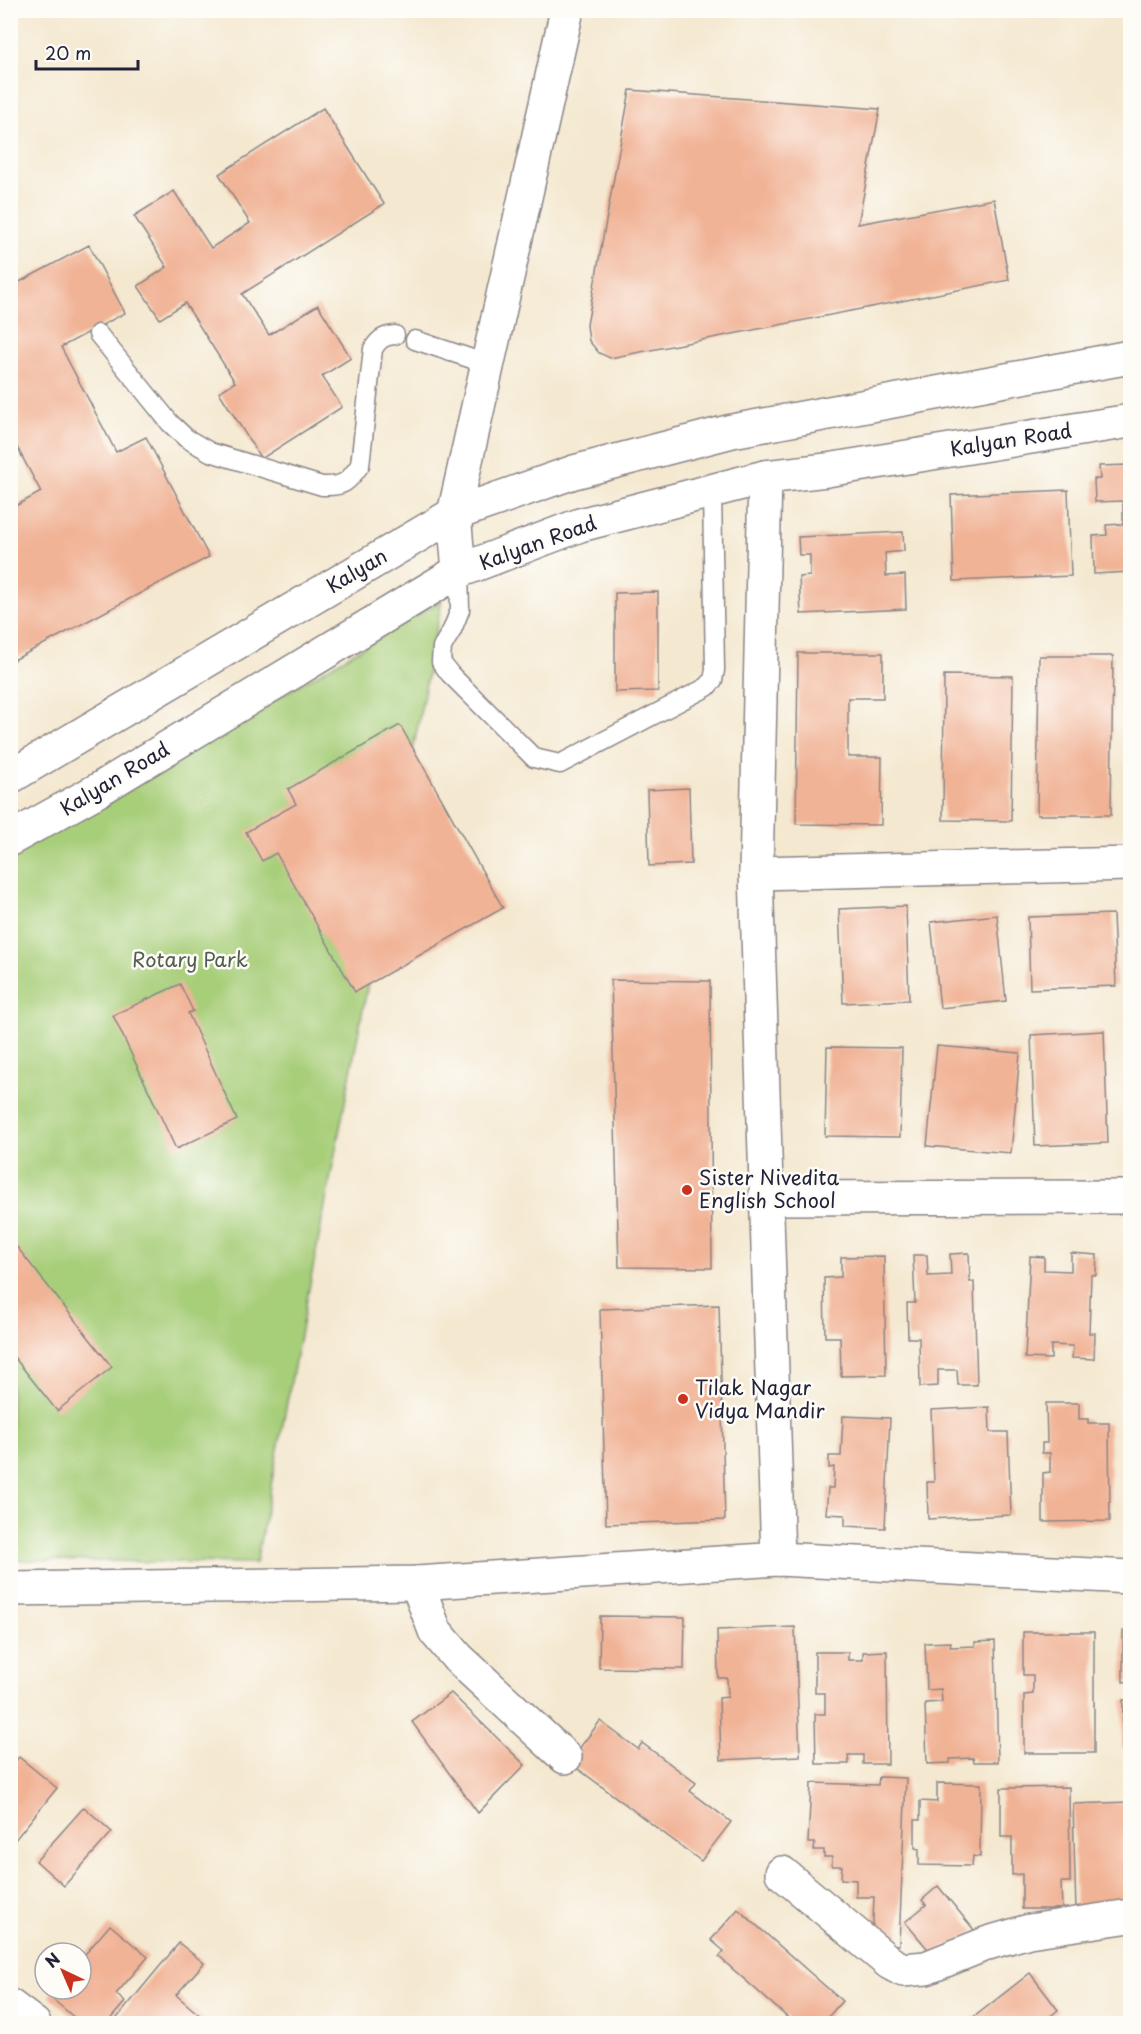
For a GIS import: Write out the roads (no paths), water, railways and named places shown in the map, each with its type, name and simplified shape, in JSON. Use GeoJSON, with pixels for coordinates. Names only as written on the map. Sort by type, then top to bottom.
{"type":"FeatureCollection","features":[{"type":"Feature","properties":{"kind":"street"},"geometry":{"type":"LineString","coordinates":[[459,571],[454,514],[567,10]]}},
{"type":"Feature","properties":{"kind":"street","name":"Kalyan"},"geometry":{"type":"LineString","coordinates":[[10,777],[454,514],[574,472],[732,431],[1131,357]]}},
{"type":"Feature","properties":{"kind":"street","name":"Kalyan Road"},"geometry":{"type":"LineString","coordinates":[[10,839],[108,784],[459,571],[580,525],[765,477],[839,468],[1131,421]]}},
{"type":"Feature","properties":{"kind":"street"},"geometry":{"type":"LineString","coordinates":[[765,477],[756,873],[778,1559]]}},
{"type":"Feature","properties":{"kind":"street"},"geometry":{"type":"LineString","coordinates":[[756,873],[1131,864]]}},
{"type":"Feature","properties":{"kind":"street"},"geometry":{"type":"LineString","coordinates":[[765,1198],[1131,1197]]}},
{"type":"Feature","properties":{"kind":"street"},"geometry":{"type":"LineString","coordinates":[[10,1589],[417,1583],[778,1559],[1131,1577]]}},
{"type":"Feature","properties":{"kind":"street"},"geometry":{"type":"LineString","coordinates":[[417,1583],[435,1631],[458,1658],[565,1757]]}},
{"type":"Feature","properties":{"kind":"street"},"geometry":{"type":"LineString","coordinates":[[782,1873],[890,1963],[903,1970],[926,1968],[988,1943],[1029,1931],[1131,1916]]}},
{"type":"Feature","properties":{"kind":"street"},"geometry":{"type":"LineString","coordinates":[[10,2006],[34,2024]]}},
{"type":"Feature","properties":{"kind":"lane"},"geometry":{"type":"LineString","coordinates":[[99,334],[170,423],[186,438],[210,452],[322,486],[335,487],[351,479],[360,465],[373,349],[378,340],[385,336],[395,335]]}},
{"type":"Feature","properties":{"kind":"lane"},"geometry":{"type":"LineString","coordinates":[[415,340],[487,364]]}},
{"type":"Feature","properties":{"kind":"lane"},"geometry":{"type":"LineString","coordinates":[[459,571],[460,610],[442,647],[441,662],[450,674],[534,758],[560,764],[706,687],[713,680],[715,670],[712,491]]}},
{"type":"Feature","properties":{"kind":"place","name":"Sister Nivedita English School"},"geometry":{"type":"Point","coordinates":[687,1190]}},
{"type":"Feature","properties":{"kind":"place","name":"Tilak Nagar Vidya Mandir"},"geometry":{"type":"Point","coordinates":[683,1399]}},
{"type":"Feature","properties":{"kind":"park label","name":"Rotary Park"},"geometry":{"type":"Point","coordinates":[190,960]}}]}
